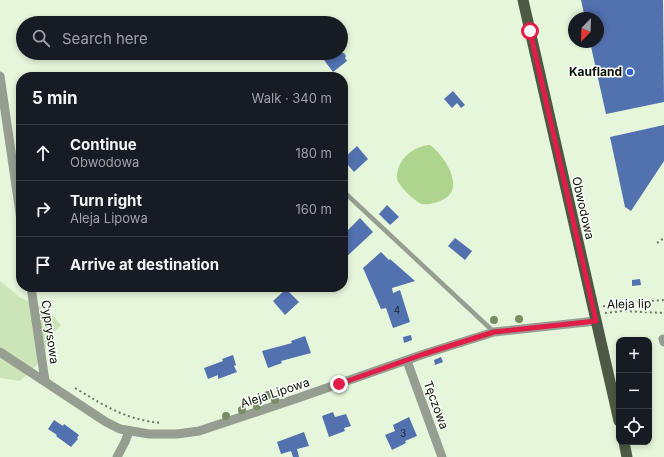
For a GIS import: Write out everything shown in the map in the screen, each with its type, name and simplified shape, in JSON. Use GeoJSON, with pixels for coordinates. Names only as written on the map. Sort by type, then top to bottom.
{"type":"FeatureCollection","features":[{"type":"Feature","properties":{"kind":"main road","name":"Obwodowa"},"geometry":{"type":"LineString","coordinates":[[524,0],[616,409]]}},
{"type":"Feature","properties":{"kind":"main road"},"geometry":{"type":"LineString","coordinates":[[625,445],[627,457]]}},
{"type":"Feature","properties":{"kind":"street"},"geometry":{"type":"LineString","coordinates":[[0,76],[16,186]]}},
{"type":"Feature","properties":{"kind":"street","name":"Cyprysowa"},"geometry":{"type":"LineString","coordinates":[[32,292],[45,381]]}},
{"type":"Feature","properties":{"kind":"street","name":"Aleja Lipowa"},"geometry":{"type":"LineString","coordinates":[[0,352],[106,422],[129,431],[149,434],[177,434],[199,431],[494,332],[594,313]]}},
{"type":"Feature","properties":{"kind":"street","name":"Tęczowa"},"geometry":{"type":"LineString","coordinates":[[407,361],[442,457]]}},
{"type":"Feature","properties":{"kind":"street"},"geometry":{"type":"LineString","coordinates":[[117,457],[129,431]]}},
{"type":"Feature","properties":{"kind":"lane"},"geometry":{"type":"LineString","coordinates":[[348,196],[494,332]]}},
{"type":"Feature","properties":{"kind":"path"},"geometry":{"type":"LineString","coordinates":[[657,243],[664,238]]}},
{"type":"Feature","properties":{"kind":"path"},"geometry":{"type":"LineString","coordinates":[[594,313],[598,304],[613,308],[632,302],[664,300]]}},
{"type":"Feature","properties":{"kind":"path","name":"Aleja lip"},"geometry":{"type":"LineString","coordinates":[[594,313],[623,311],[664,313]]}},
{"type":"Feature","properties":{"kind":"path"},"geometry":{"type":"LineString","coordinates":[[71,386],[103,405],[124,415],[147,421],[166,423]]}},
{"type":"Feature","properties":{"kind":"shaded area"},"geometry":{"type":"Polygon","coordinates":[[[430,145],[442,157],[451,173],[453,182],[452,190],[448,196],[440,201],[431,204],[422,204],[411,197],[400,185],[397,179],[397,172],[399,166],[407,155],[418,148],[430,145]]]}},
{"type":"Feature","properties":{"kind":"shaded area"},"geometry":{"type":"Polygon","coordinates":[[[0,281],[21,298],[48,310],[61,325],[47,340],[45,357],[20,381],[0,378],[0,281]]]}},
{"type":"Feature","properties":{"kind":"building","name":"Kaufland"},"geometry":{"type":"Polygon","coordinates":[[[581,0],[663,0],[664,102],[606,114],[591,48],[604,48],[604,12],[584,12],[581,0]]]}},
{"type":"Feature","properties":{"kind":"building"},"geometry":{"type":"Polygon","coordinates":[[[324,60],[346,60],[347,61],[333,72],[324,60]]]}},
{"type":"Feature","properties":{"kind":"building"},"geometry":{"type":"Polygon","coordinates":[[[453,91],[465,105],[461,108],[457,103],[452,108],[444,99],[453,91]]]}},
{"type":"Feature","properties":{"kind":"building"},"geometry":{"type":"Polygon","coordinates":[[[664,125],[664,161],[631,211],[625,207],[610,137],[664,125]]]}},
{"type":"Feature","properties":{"kind":"building"},"geometry":{"type":"Polygon","coordinates":[[[357,146],[368,159],[354,172],[348,165],[348,154],[357,146]]]}},
{"type":"Feature","properties":{"kind":"building"},"geometry":{"type":"Polygon","coordinates":[[[387,205],[399,217],[390,225],[379,214],[387,205]]]}},
{"type":"Feature","properties":{"kind":"building"},"geometry":{"type":"Polygon","coordinates":[[[360,218],[373,232],[348,255],[348,230],[360,218]]]}},
{"type":"Feature","properties":{"kind":"building"},"geometry":{"type":"Polygon","coordinates":[[[455,238],[472,251],[465,260],[448,246],[455,238]]]}},
{"type":"Feature","properties":{"kind":"building"},"geometry":{"type":"Polygon","coordinates":[[[381,252],[415,281],[392,288],[393,293],[400,290],[410,322],[393,328],[386,308],[381,309],[363,268],[381,252]]]}},
{"type":"Feature","properties":{"kind":"building"},"geometry":{"type":"Polygon","coordinates":[[[640,279],[641,285],[632,286],[632,280],[640,279]]]}},
{"type":"Feature","properties":{"kind":"building"},"geometry":{"type":"Polygon","coordinates":[[[283,292],[289,292],[299,302],[285,315],[273,301],[283,292]]]}},
{"type":"Feature","properties":{"kind":"building"},"geometry":{"type":"Polygon","coordinates":[[[411,335],[412,340],[404,343],[403,337],[411,335]]]}},
{"type":"Feature","properties":{"kind":"building"},"geometry":{"type":"Polygon","coordinates":[[[305,336],[311,353],[281,361],[282,363],[268,368],[262,351],[292,343],[291,341],[305,336]]]}},
{"type":"Feature","properties":{"kind":"building"},"geometry":{"type":"Polygon","coordinates":[[[233,355],[236,365],[234,366],[237,372],[218,379],[218,375],[208,379],[204,368],[223,361],[222,359],[233,355]]]}},
{"type":"Feature","properties":{"kind":"building"},"geometry":{"type":"Polygon","coordinates":[[[441,357],[443,362],[435,365],[434,360],[441,357]]]}},
{"type":"Feature","properties":{"kind":"building"},"geometry":{"type":"Polygon","coordinates":[[[333,412],[335,417],[346,414],[351,426],[344,428],[345,431],[329,437],[322,416],[333,412]]]}},
{"type":"Feature","properties":{"kind":"building"},"geometry":{"type":"Polygon","coordinates":[[[409,417],[417,436],[405,441],[406,443],[392,450],[385,435],[395,431],[393,425],[409,417]]]}},
{"type":"Feature","properties":{"kind":"building"},"geometry":{"type":"Polygon","coordinates":[[[54,420],[63,426],[64,424],[79,435],[77,438],[78,439],[71,447],[48,429],[54,420]]]}},
{"type":"Feature","properties":{"kind":"building"},"geometry":{"type":"Polygon","coordinates":[[[304,432],[309,446],[297,449],[299,457],[293,457],[291,451],[281,454],[277,442],[304,432]]]}},
{"type":"Feature","properties":{"kind":"place","name":"Kaufland"},"geometry":{"type":"Point","coordinates":[630,72]}},
{"type":"Feature","properties":{"kind":"route"},"geometry":{"type":"LineString","coordinates":[[339,384],[424,354],[494,332],[596,321],[530,31]]}}]}
